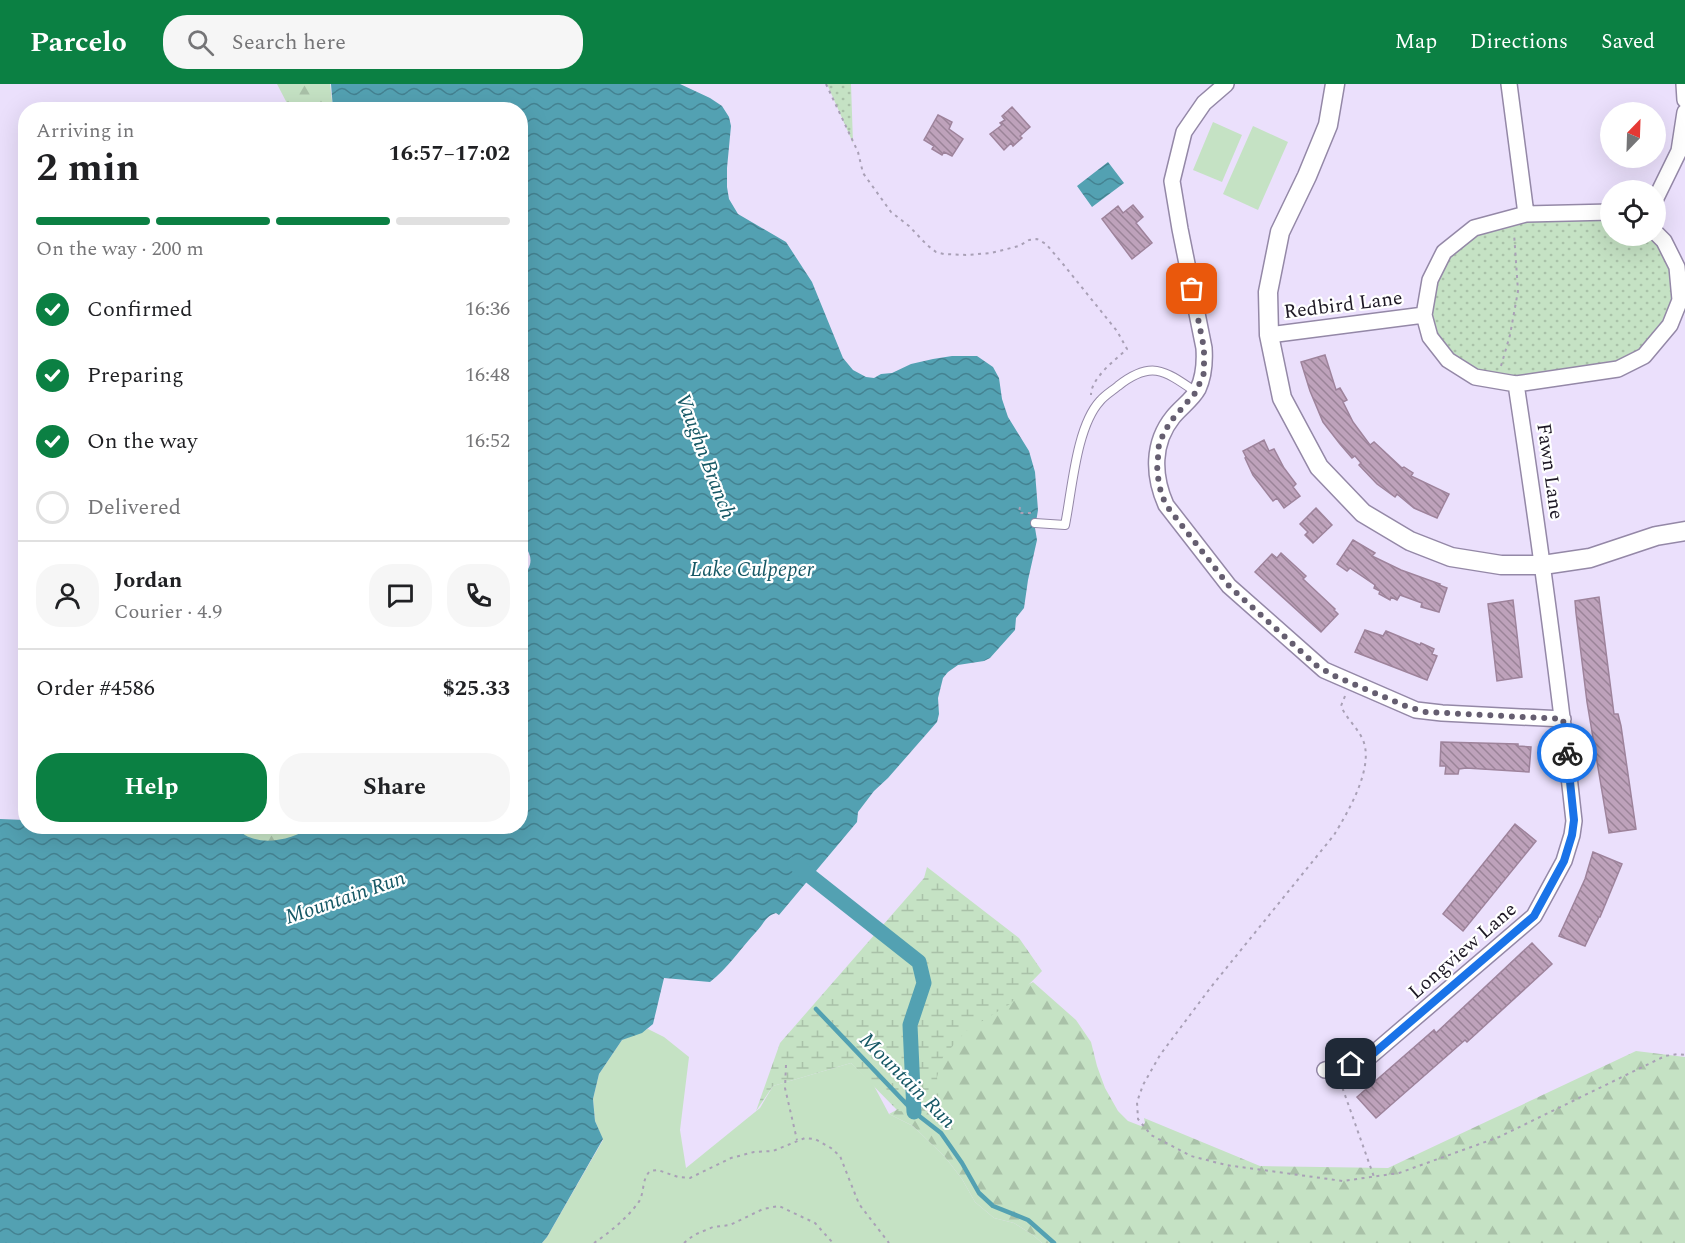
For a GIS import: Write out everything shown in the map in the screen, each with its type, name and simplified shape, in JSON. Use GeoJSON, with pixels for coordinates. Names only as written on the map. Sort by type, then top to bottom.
{"type":"FeatureCollection","features":[{"type":"Feature","properties":{"kind":"street"},"geometry":{"type":"LineString","coordinates":[[1226,84],[1204,102],[1184,132],[1172,181],[1179,229],[1204,348],[1204,373],[1196,392],[1170,422],[1159,443],[1157,472],[1166,505],[1239,596],[1317,666],[1351,683],[1408,707],[1426,712],[1563,719]]}},
{"type":"Feature","properties":{"kind":"street"},"geometry":{"type":"LineString","coordinates":[[1335,84],[1328,125],[1280,232],[1268,292],[1269,334],[1282,398],[1319,466],[1364,513],[1410,542],[1451,557],[1501,565],[1543,565],[1590,558],[1656,536],[1685,531]]}},
{"type":"Feature","properties":{"kind":"street"},"geometry":{"type":"LineString","coordinates":[[1509,84],[1519,216]]}},
{"type":"Feature","properties":{"kind":"street"},"geometry":{"type":"LineString","coordinates":[[1684,84],[1685,100]]}},
{"type":"Feature","properties":{"kind":"street"},"geometry":{"type":"LineString","coordinates":[[1665,180],[1679,151],[1685,112]]}},
{"type":"Feature","properties":{"kind":"street"},"geometry":{"type":"LineString","coordinates":[[1600,212],[1519,216],[1474,228],[1444,252],[1430,280],[1424,315],[1430,337],[1448,360],[1474,377],[1509,382],[1618,369],[1644,356],[1670,325],[1680,300],[1677,267],[1666,245]]}},
{"type":"Feature","properties":{"kind":"street","name":"Redbird Lane"},"geometry":{"type":"LineString","coordinates":[[1269,334],[1424,315]]}},
{"type":"Feature","properties":{"kind":"street","name":"Fawn Lane"},"geometry":{"type":"LineString","coordinates":[[1509,382],[1543,565]]}},
{"type":"Feature","properties":{"kind":"street","name":"Longview Lane"},"geometry":{"type":"LineString","coordinates":[[1330,1069],[1367,1059],[1534,916],[1564,861],[1574,820],[1543,565]]}},
{"type":"Feature","properties":{"kind":"lane"},"geometry":{"type":"LineString","coordinates":[[1035,523],[1065,525],[1082,434],[1099,402],[1131,376],[1150,370],[1167,374],[1196,392]]}},
{"type":"Feature","properties":{"kind":"path"},"geometry":{"type":"LineString","coordinates":[[826,84],[858,152],[863,173],[891,212],[936,252],[966,255],[1000,251],[1037,239],[1046,244],[1117,331],[1127,349],[1095,380],[1091,387],[1091,394],[1099,402]]}},
{"type":"Feature","properties":{"kind":"path"},"geometry":{"type":"LineString","coordinates":[[1509,382],[1500,371],[1510,335],[1518,291],[1519,216]]}},
{"type":"Feature","properties":{"kind":"path"},"geometry":{"type":"LineString","coordinates":[[1351,683],[1341,706],[1362,738],[1366,753],[1364,772],[1348,811],[1334,836],[1211,987],[1160,1055],[1143,1085],[1137,1102],[1138,1119],[1151,1135],[1191,1156],[1226,1165],[1343,1181],[1374,1177],[1399,1173],[1499,1137],[1665,1056],[1685,1054]]}},
{"type":"Feature","properties":{"kind":"path"},"geometry":{"type":"LineString","coordinates":[[786,1065],[785,1088],[797,1140]]}},
{"type":"Feature","properties":{"kind":"path"},"geometry":{"type":"LineString","coordinates":[[1330,1069],[1347,1096],[1374,1177]]}},
{"type":"Feature","properties":{"kind":"path"},"geometry":{"type":"LineString","coordinates":[[594,1243],[605,1237],[639,1201],[644,1182],[650,1171],[658,1170],[678,1177],[690,1178],[731,1158],[754,1152],[773,1151],[797,1140],[815,1139],[840,1156],[859,1204],[889,1243]]}},
{"type":"Feature","properties":{"kind":"path"},"geometry":{"type":"LineString","coordinates":[[684,1243],[694,1235],[713,1227],[730,1224],[763,1209],[779,1206],[815,1223],[833,1243]]}},
{"type":"Feature","properties":{"kind":"green space"},"geometry":{"type":"Polygon","coordinates":[[[277,84],[330,84],[332,102],[286,102],[277,84]]]}},
{"type":"Feature","properties":{"kind":"green space"},"geometry":{"type":"Polygon","coordinates":[[[827,84],[851,84],[853,143],[827,84]]]}},
{"type":"Feature","properties":{"kind":"green space"},"geometry":{"type":"Polygon","coordinates":[[[1213,122],[1242,135],[1222,182],[1193,170],[1213,122]]]}},
{"type":"Feature","properties":{"kind":"green space"},"geometry":{"type":"Polygon","coordinates":[[[1253,126],[1288,142],[1258,210],[1223,194],[1253,126]]]}},
{"type":"Feature","properties":{"kind":"green space"},"geometry":{"type":"Polygon","coordinates":[[[1600,213],[1600,246],[1663,246],[1672,258],[1680,300],[1644,356],[1516,384],[1475,377],[1430,337],[1426,302],[1435,270],[1474,228],[1526,214],[1600,213]]]}},
{"type":"Feature","properties":{"kind":"green space"},"geometry":{"type":"Polygon","coordinates":[[[238,834],[304,834],[290,840],[251,846],[238,834]]]}},
{"type":"Feature","properties":{"kind":"green space"},"geometry":{"type":"Polygon","coordinates":[[[927,867],[1019,938],[1042,971],[1010,1004],[966,1031],[943,1057],[937,1077],[939,1100],[928,1113],[898,1111],[851,1063],[773,1086],[756,1111],[780,1043],[924,878],[927,867]]]}},
{"type":"Feature","properties":{"kind":"green space"},"geometry":{"type":"Polygon","coordinates":[[[1033,982],[1076,1020],[1091,1042],[1105,1088],[1118,1111],[1128,1121],[1141,1126],[1145,1123],[1144,1118],[1260,1166],[1388,1168],[1636,1051],[1685,1057],[1685,1243],[1042,1243],[1014,1223],[994,1218],[975,1202],[962,1179],[945,1157],[913,1126],[889,1114],[902,1107],[925,1072],[981,1010],[1033,982]]]}},
{"type":"Feature","properties":{"kind":"green space"},"geometry":{"type":"Polygon","coordinates":[[[648,1029],[664,1037],[689,1057],[680,1130],[686,1168],[760,1108],[773,1086],[851,1063],[873,1084],[889,1114],[913,1126],[945,1157],[962,1179],[975,1202],[994,1218],[1014,1223],[1042,1243],[542,1243],[603,1140],[595,1121],[593,1099],[599,1074],[622,1040],[648,1029]]]}},
{"type":"Feature","properties":{"kind":"water","name":"Lake Culpeper"},"geometry":{"type":"Polygon","coordinates":[[[331,84],[680,84],[722,106],[729,117],[731,126],[727,168],[729,199],[738,214],[786,242],[812,282],[843,358],[853,370],[866,377],[874,378],[911,364],[952,356],[977,356],[993,367],[999,378],[1008,417],[1029,451],[1035,472],[1038,510],[1035,528],[1037,540],[1024,608],[1016,618],[1015,630],[990,658],[958,665],[943,678],[938,698],[937,722],[874,791],[858,812],[857,822],[779,915],[772,914],[767,918],[728,965],[710,982],[664,978],[653,1024],[642,1033],[622,1040],[599,1074],[593,1099],[595,1121],[603,1139],[542,1243],[0,1243],[0,819],[18,820],[18,834],[243,834],[252,838],[272,840],[298,834],[528,834],[528,569],[530,555],[528,550],[528,102],[332,102],[331,84]]]}},
{"type":"Feature","properties":{"kind":"water"},"geometry":{"type":"Polygon","coordinates":[[[1108,162],[1124,183],[1092,207],[1077,186],[1108,162]]]}},
{"type":"Feature","properties":{"kind":"building"},"geometry":{"type":"Polygon","coordinates":[[[1012,107],[1030,127],[1013,146],[1011,143],[1004,150],[990,134],[1002,125],[1000,123],[1005,120],[1002,116],[1012,107]]]}},
{"type":"Feature","properties":{"kind":"building"},"geometry":{"type":"Polygon","coordinates":[[[938,115],[952,122],[949,129],[963,139],[952,156],[944,152],[942,155],[924,140],[938,115]]]}},
{"type":"Feature","properties":{"kind":"building"},"geometry":{"type":"Polygon","coordinates":[[[1133,205],[1143,217],[1136,223],[1152,243],[1132,259],[1102,219],[1118,206],[1123,213],[1133,205]]]}},
{"type":"Feature","properties":{"kind":"building"},"geometry":{"type":"Polygon","coordinates":[[[1325,355],[1336,390],[1340,388],[1347,400],[1343,402],[1353,422],[1370,445],[1374,442],[1402,468],[1413,473],[1411,476],[1449,494],[1437,518],[1414,508],[1397,494],[1395,497],[1377,484],[1359,465],[1361,463],[1355,456],[1352,458],[1323,422],[1301,362],[1325,355]]]}},
{"type":"Feature","properties":{"kind":"building"},"geometry":{"type":"Polygon","coordinates":[[[1264,440],[1269,451],[1274,449],[1296,484],[1293,487],[1300,496],[1284,508],[1277,498],[1273,501],[1253,475],[1245,458],[1243,451],[1264,440]]]}},
{"type":"Feature","properties":{"kind":"building"},"geometry":{"type":"Polygon","coordinates":[[[1316,508],[1332,525],[1313,543],[1305,535],[1308,532],[1300,524],[1316,508]]]}},
{"type":"Feature","properties":{"kind":"building"},"geometry":{"type":"Polygon","coordinates":[[[1353,540],[1375,553],[1372,556],[1447,588],[1439,612],[1421,607],[1422,603],[1400,595],[1397,600],[1391,597],[1390,600],[1379,594],[1380,591],[1374,588],[1375,585],[1350,568],[1347,571],[1337,564],[1353,540]]]}},
{"type":"Feature","properties":{"kind":"building"},"geometry":{"type":"Polygon","coordinates":[[[1281,553],[1306,576],[1303,579],[1338,614],[1321,632],[1255,572],[1272,554],[1277,558],[1281,553]]]}},
{"type":"Feature","properties":{"kind":"building"},"geometry":{"type":"Polygon","coordinates":[[[1599,597],[1614,714],[1618,714],[1621,726],[1636,829],[1609,833],[1587,702],[1575,601],[1599,597]]]}},
{"type":"Feature","properties":{"kind":"building"},"geometry":{"type":"Polygon","coordinates":[[[1513,600],[1522,677],[1497,681],[1488,604],[1513,600]]]}},
{"type":"Feature","properties":{"kind":"building"},"geometry":{"type":"Polygon","coordinates":[[[1365,630],[1383,636],[1386,631],[1434,649],[1432,654],[1437,656],[1427,680],[1355,652],[1365,630]]]}},
{"type":"Feature","properties":{"kind":"building"},"geometry":{"type":"Polygon","coordinates":[[[1441,742],[1518,744],[1518,746],[1531,747],[1529,772],[1466,768],[1459,769],[1458,774],[1445,774],[1446,766],[1440,766],[1441,742]]]}},
{"type":"Feature","properties":{"kind":"building"},"geometry":{"type":"Polygon","coordinates":[[[1515,824],[1536,841],[1463,931],[1443,914],[1515,824]]]}},
{"type":"Feature","properties":{"kind":"building"},"geometry":{"type":"Polygon","coordinates":[[[1593,852],[1622,864],[1585,946],[1559,936],[1585,879],[1593,852]]]}},
{"type":"Feature","properties":{"kind":"building"},"geometry":{"type":"Polygon","coordinates":[[[1532,943],[1552,964],[1467,1042],[1465,1040],[1376,1118],[1357,1097],[1434,1030],[1436,1033],[1532,943]]]}},
{"type":"Feature","properties":{"kind":"waterway"},"geometry":{"type":"LineString","coordinates":[[795,864],[919,962],[924,983],[910,1025],[914,1112]]}},
{"type":"Feature","properties":{"kind":"waterway","name":"Mountain Run"},"geometry":{"type":"LineString","coordinates":[[816,1009],[914,1112],[941,1133],[979,1193],[993,1206],[1028,1220],[1054,1243]]}},
{"type":"Feature","properties":{"kind":"way so far"},"geometry":{"type":"LineString","coordinates":[[1192,289],[1204,348],[1204,373],[1196,392],[1178,411],[1162,435],[1157,451],[1158,483],[1166,505],[1229,586],[1317,666],[1335,676],[1408,707],[1426,712],[1563,719],[1567,753]]}},
{"type":"Feature","properties":{"kind":"route"},"geometry":{"type":"LineString","coordinates":[[1351,1064],[1367,1059],[1534,916],[1564,861],[1572,835],[1574,820],[1567,753]]}},
{"type":"Feature","properties":{"kind":"water label","name":"Vaughn Branch"},"geometry":{"type":"Point","coordinates":[706,456]}}]}
